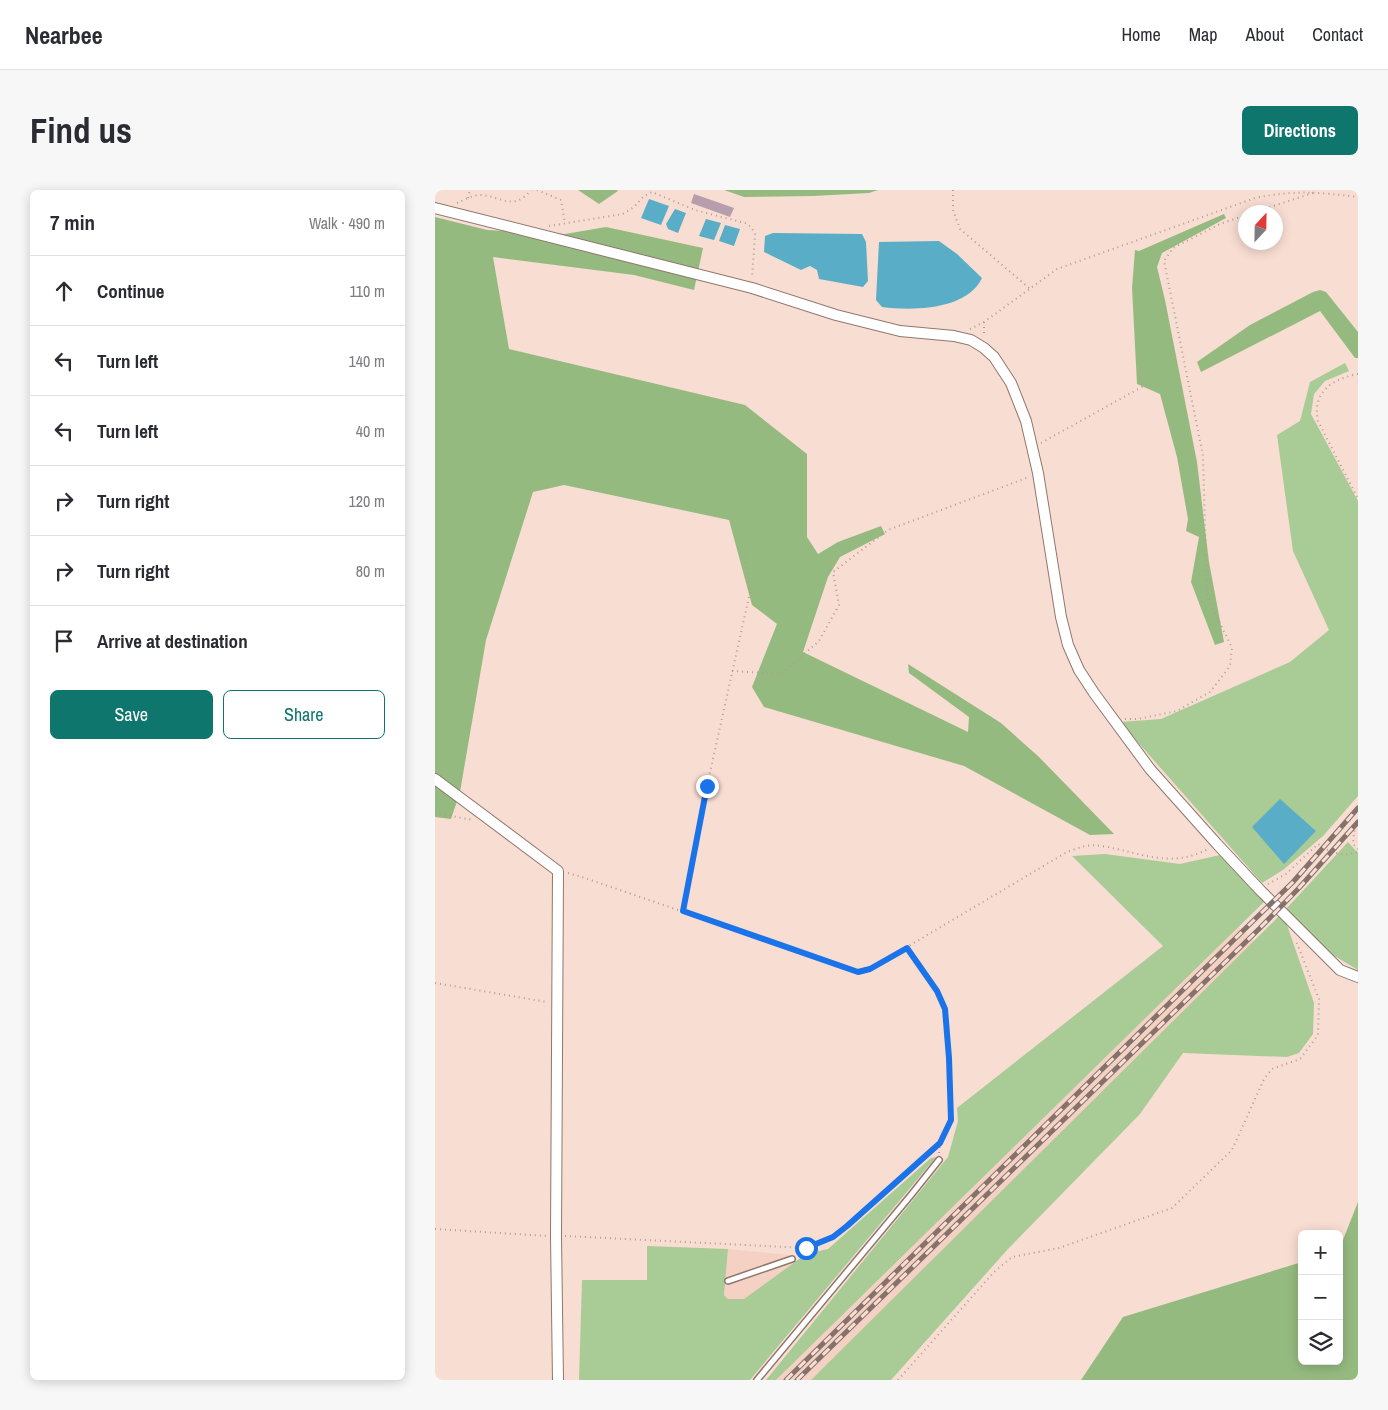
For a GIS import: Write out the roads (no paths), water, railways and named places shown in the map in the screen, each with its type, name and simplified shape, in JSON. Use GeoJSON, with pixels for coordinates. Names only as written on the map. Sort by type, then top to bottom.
{"type":"FeatureCollection","features":[{"type":"Feature","properties":{"kind":"street"},"geometry":{"type":"LineString","coordinates":[[440,209],[752,288],[837,315],[900,331],[954,336],[971,340],[984,348],[994,357],[1011,383],[1026,421],[1038,473],[1061,617],[1068,645],[1079,670],[1150,769],[1217,844],[1340,970],[1358,977]]}},
{"type":"Feature","properties":{"kind":"street"},"geometry":{"type":"LineString","coordinates":[[435,779],[558,871],[556,1236],[558,1380]]}},
{"type":"Feature","properties":{"kind":"lane"},"geometry":{"type":"LineString","coordinates":[[757,1380],[939,1160]]}},
{"type":"Feature","properties":{"kind":"lane"},"geometry":{"type":"LineString","coordinates":[[728,1281],[792,1258]]}},
{"type":"Feature","properties":{"kind":"water"},"geometry":{"type":"Polygon","coordinates":[[[649,199],[669,206],[661,225],[641,218],[649,199]]]}},
{"type":"Feature","properties":{"kind":"water"},"geometry":{"type":"Polygon","coordinates":[[[675,209],[686,213],[678,233],[668,229],[666,224],[675,209]]]}},
{"type":"Feature","properties":{"kind":"water"},"geometry":{"type":"Polygon","coordinates":[[[706,219],[721,223],[714,240],[699,236],[706,219]]]}},
{"type":"Feature","properties":{"kind":"water"},"geometry":{"type":"Polygon","coordinates":[[[725,225],[740,229],[734,246],[719,241],[725,225]]]}},
{"type":"Feature","properties":{"kind":"water"},"geometry":{"type":"Polygon","coordinates":[[[773,233],[862,234],[866,242],[868,281],[863,287],[819,279],[817,270],[810,266],[801,270],[764,252],[765,236],[773,233]]]}},
{"type":"Feature","properties":{"kind":"water"},"geometry":{"type":"Polygon","coordinates":[[[939,241],[957,254],[982,278],[975,289],[964,297],[938,306],[909,309],[882,307],[876,300],[879,242],[939,241]]]}},
{"type":"Feature","properties":{"kind":"water"},"geometry":{"type":"Polygon","coordinates":[[[1280,799],[1316,831],[1284,864],[1252,827],[1280,799]]]}},
{"type":"Feature","properties":{"kind":"railway"},"geometry":{"type":"LineString","coordinates":[[786,1380],[1293,882],[1358,808]]}},
{"type":"Feature","properties":{"kind":"railway"},"geometry":{"type":"LineString","coordinates":[[797,1380],[1259,929],[1299,888],[1358,822]]}}]}
